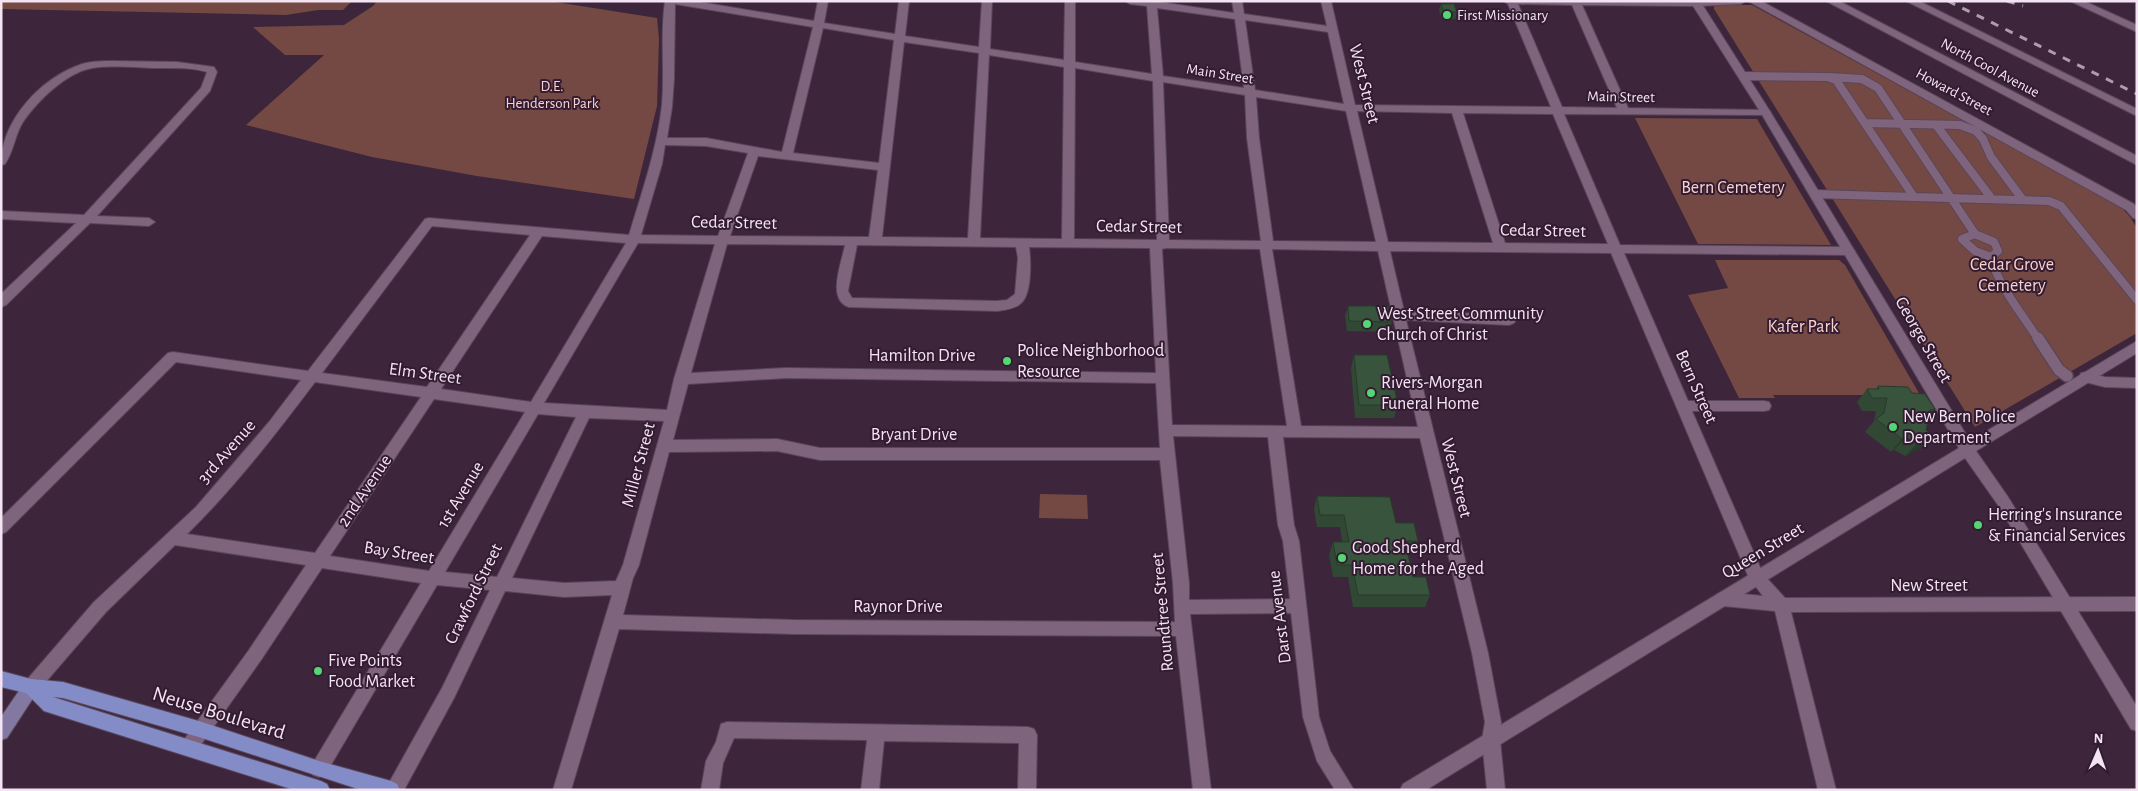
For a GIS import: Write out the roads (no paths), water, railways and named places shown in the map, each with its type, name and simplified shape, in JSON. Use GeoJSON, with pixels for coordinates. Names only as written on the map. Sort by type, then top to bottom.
{"type":"FeatureCollection","features":[{"type":"Feature","properties":{"kind":"main road","name":"Neuse Boulevard"},"geometry":{"type":"LineString","coordinates":[[1,679],[31,687],[63,690],[202,730],[320,769],[392,790]]}},
{"type":"Feature","properties":{"kind":"main road","name":"Neuse Boulevard"},"geometry":{"type":"LineString","coordinates":[[31,687],[50,705],[189,747],[320,790]]}},
{"type":"Feature","properties":{"kind":"main road"},"geometry":{"type":"LineString","coordinates":[[1,732],[31,687]]}},
{"type":"Feature","properties":{"kind":"street","name":"Main Street"},"geometry":{"type":"LineString","coordinates":[[672,1],[1250,94],[1351,108],[1766,113]]}},
{"type":"Feature","properties":{"kind":"street"},"geometry":{"type":"LineString","coordinates":[[634,239],[660,141],[669,79],[668,15],[672,1]]}},
{"type":"Feature","properties":{"kind":"street"},"geometry":{"type":"LineString","coordinates":[[787,155],[812,58],[822,1]]}},
{"type":"Feature","properties":{"kind":"street"},"geometry":{"type":"LineString","coordinates":[[875,241],[904,1]]}},
{"type":"Feature","properties":{"kind":"street"},"geometry":{"type":"LineString","coordinates":[[974,243],[987,1]]}},
{"type":"Feature","properties":{"kind":"street"},"geometry":{"type":"LineString","coordinates":[[1068,244],[1070,1]]}},
{"type":"Feature","properties":{"kind":"street"},"geometry":{"type":"LineString","coordinates":[[1130,1],[1332,30]]}},
{"type":"Feature","properties":{"kind":"street"},"geometry":{"type":"LineString","coordinates":[[1236,1],[1250,94],[1265,245],[1295,432]]}},
{"type":"Feature","properties":{"kind":"street","name":"West Street"},"geometry":{"type":"LineString","coordinates":[[1326,1],[1426,433],[1480,653],[1493,722],[1490,740],[1496,790]]}},
{"type":"Feature","properties":{"kind":"street"},"geometry":{"type":"LineString","coordinates":[[1508,1],[1741,1]]}},
{"type":"Feature","properties":{"kind":"street","name":"Bern Street"},"geometry":{"type":"LineString","coordinates":[[1512,1],[1616,250],[1757,578],[1780,605],[1827,790]]}},
{"type":"Feature","properties":{"kind":"street","name":"Howard Street"},"geometry":{"type":"LineString","coordinates":[[1753,1],[2130,207],[2137,215]]}},
{"type":"Feature","properties":{"kind":"street","name":"North Cool Avenue"},"geometry":{"type":"LineString","coordinates":[[1831,1],[2137,161]]}},
{"type":"Feature","properties":{"kind":"street"},"geometry":{"type":"LineString","coordinates":[[1911,1],[2137,112]]}},
{"type":"Feature","properties":{"kind":"street"},"geometry":{"type":"LineString","coordinates":[[2075,1],[2137,29]]}},
{"type":"Feature","properties":{"kind":"street"},"geometry":{"type":"LineString","coordinates":[[1576,2],[1624,112]]}},
{"type":"Feature","properties":{"kind":"street","name":"George Street"},"geometry":{"type":"LineString","coordinates":[[1696,2],[1766,113],[1967,449],[2002,501],[2137,723]]}},
{"type":"Feature","properties":{"kind":"street","name":"Roundtree Street"},"geometry":{"type":"LineString","coordinates":[[1152,4],[1158,79],[1163,378],[1167,454],[1181,583],[1181,607],[1202,790]]}},
{"type":"Feature","properties":{"kind":"street"},"geometry":{"type":"LineString","coordinates":[[1,161],[8,153],[18,121],[27,110],[59,81],[87,66],[106,64],[166,65],[205,68],[210,69],[212,72],[206,89],[86,220],[1,302]]}},
{"type":"Feature","properties":{"kind":"street"},"geometry":{"type":"LineString","coordinates":[[1743,76],[1860,78],[1871,81],[1878,88],[1900,124],[1975,234],[1994,242],[1998,250],[1996,254],[1991,257],[1972,251],[1962,239],[1975,234]]}},
{"type":"Feature","properties":{"kind":"street"},"geometry":{"type":"LineString","coordinates":[[1827,77],[1836,80],[1914,198]]}},
{"type":"Feature","properties":{"kind":"street"},"geometry":{"type":"LineString","coordinates":[[1457,110],[1500,248]]}},
{"type":"Feature","properties":{"kind":"street"},"geometry":{"type":"LineString","coordinates":[[1864,123],[1960,125],[1976,131],[1983,139],[1991,157],[2023,200]]}},
{"type":"Feature","properties":{"kind":"street"},"geometry":{"type":"LineString","coordinates":[[1936,124],[1992,199]]}},
{"type":"Feature","properties":{"kind":"street"},"geometry":{"type":"LineString","coordinates":[[660,141],[706,142],[754,151],[884,167]]}},
{"type":"Feature","properties":{"kind":"street","name":"Miller Street"},"geometry":{"type":"LineString","coordinates":[[562,790],[622,588],[631,565],[681,379],[722,240],[754,151]]}},
{"type":"Feature","properties":{"kind":"street"},"geometry":{"type":"LineString","coordinates":[[1815,194],[2049,200],[2061,206],[2137,300]]}},
{"type":"Feature","properties":{"kind":"street"},"geometry":{"type":"LineString","coordinates":[[1,215],[149,222]]}},
{"type":"Feature","properties":{"kind":"street","name":"Cedar Street"},"geometry":{"type":"LineString","coordinates":[[429,222],[634,239],[1849,251]]}},
{"type":"Feature","properties":{"kind":"street","name":"3rd Avenue"},"geometry":{"type":"LineString","coordinates":[[31,687],[100,607],[201,510],[274,426],[429,222]]}},
{"type":"Feature","properties":{"kind":"street","name":"2nd Avenue"},"geometry":{"type":"LineString","coordinates":[[189,747],[318,560],[538,232]]}},
{"type":"Feature","properties":{"kind":"street","name":"1st Avenue"},"geometry":{"type":"LineString","coordinates":[[320,769],[432,578],[536,408],[634,239]]}},
{"type":"Feature","properties":{"kind":"street"},"geometry":{"type":"LineString","coordinates":[[852,241],[842,286],[843,296],[849,302],[997,306],[1014,303],[1021,294],[1024,258],[1022,243]]}},
{"type":"Feature","properties":{"kind":"street"},"geometry":{"type":"LineString","coordinates":[[1991,257],[1993,266],[2012,299],[2059,370],[2067,376]]}},
{"type":"Feature","properties":{"kind":"street"},"geometry":{"type":"LineString","coordinates":[[1399,315],[1510,320]]}},
{"type":"Feature","properties":{"kind":"street","name":"Queen Street"},"geometry":{"type":"LineString","coordinates":[[1409,790],[2137,346]]}},
{"type":"Feature","properties":{"kind":"street"},"geometry":{"type":"LineString","coordinates":[[1,528],[173,357]]}},
{"type":"Feature","properties":{"kind":"street","name":"Elm Street"},"geometry":{"type":"LineString","coordinates":[[173,357],[311,378],[536,408],[672,416]]}},
{"type":"Feature","properties":{"kind":"street","name":"Hamilton Drive"},"geometry":{"type":"LineString","coordinates":[[681,379],[786,373],[1163,378]]}},
{"type":"Feature","properties":{"kind":"street"},"geometry":{"type":"LineString","coordinates":[[2086,377],[2105,382],[2137,383]]}},
{"type":"Feature","properties":{"kind":"street"},"geometry":{"type":"LineString","coordinates":[[1684,406],[1764,406]]}},
{"type":"Feature","properties":{"kind":"street","name":"Crawford Street"},"geometry":{"type":"LineString","coordinates":[[392,790],[448,693],[585,412]]}},
{"type":"Feature","properties":{"kind":"street"},"geometry":{"type":"LineString","coordinates":[[1166,430],[1426,433]]}},
{"type":"Feature","properties":{"kind":"street","name":"Darst Avenue"},"geometry":{"type":"LineString","coordinates":[[1275,432],[1314,730],[1323,755],[1345,790]]}},
{"type":"Feature","properties":{"kind":"street","name":"Bryant Drive"},"geometry":{"type":"LineString","coordinates":[[663,446],[778,445],[820,454],[1167,454]]}},
{"type":"Feature","properties":{"kind":"street","name":"Bay Street"},"geometry":{"type":"LineString","coordinates":[[171,538],[432,578],[501,586],[564,590],[622,588]]}},
{"type":"Feature","properties":{"kind":"street","name":"New Street"},"geometry":{"type":"LineString","coordinates":[[1722,598],[1780,605],[2137,604]]}},
{"type":"Feature","properties":{"kind":"street"},"geometry":{"type":"LineString","coordinates":[[1181,607],[1298,606]]}},
{"type":"Feature","properties":{"kind":"street","name":"Raynor Drive"},"geometry":{"type":"LineString","coordinates":[[612,622],[793,627],[1184,629]]}},
{"type":"Feature","properties":{"kind":"street"},"geometry":{"type":"LineString","coordinates":[[710,790],[715,761],[724,744],[727,730],[1028,735],[1027,790]]}},
{"type":"Feature","properties":{"kind":"street"},"geometry":{"type":"LineString","coordinates":[[870,790],[876,733]]}},
{"type":"Feature","properties":{"kind":"railway"},"geometry":{"type":"LineString","coordinates":[[1948,1],[2137,94]]}},
{"type":"Feature","properties":{"kind":"railway"},"geometry":{"type":"LineString","coordinates":[[2007,1],[2023,6]]}},
{"type":"Feature","properties":{"kind":"place","name":"First Missionary"},"geometry":{"type":"Point","coordinates":[1447,15]}},
{"type":"Feature","properties":{"kind":"place","name":"West Street Community Church of Christ"},"geometry":{"type":"Point","coordinates":[1367,324]}},
{"type":"Feature","properties":{"kind":"place","name":"Police Neighborhood Resource"},"geometry":{"type":"Point","coordinates":[1007,361]}},
{"type":"Feature","properties":{"kind":"place","name":"Rivers-Morgan Funeral Home"},"geometry":{"type":"Point","coordinates":[1371,393]}},
{"type":"Feature","properties":{"kind":"place","name":"New Bern Police Department"},"geometry":{"type":"Point","coordinates":[1893,427]}},
{"type":"Feature","properties":{"kind":"place","name":"Herring's Insurance & Financial Services"},"geometry":{"type":"Point","coordinates":[1978,525]}},
{"type":"Feature","properties":{"kind":"place","name":"Good Shepherd Home for the Aged"},"geometry":{"type":"Point","coordinates":[1342,558]}},
{"type":"Feature","properties":{"kind":"place","name":"Five Points Food Market"},"geometry":{"type":"Point","coordinates":[318,671]}},
{"type":"Feature","properties":{"kind":"park label","name":"D.E. Henderson Park"},"geometry":{"type":"Point","coordinates":[552,94]}},
{"type":"Feature","properties":{"kind":"park label","name":"Bern Cemetery"},"geometry":{"type":"Point","coordinates":[1733,188]}},
{"type":"Feature","properties":{"kind":"park label","name":"Cedar Grove Cemetery"},"geometry":{"type":"Point","coordinates":[2012,275]}},
{"type":"Feature","properties":{"kind":"park label","name":"Kafer Park"},"geometry":{"type":"Point","coordinates":[1803,327]}}]}
